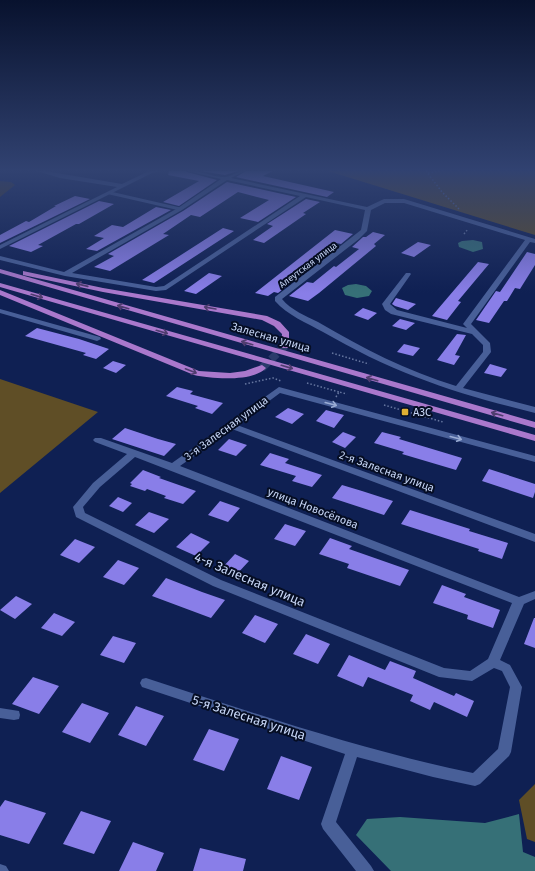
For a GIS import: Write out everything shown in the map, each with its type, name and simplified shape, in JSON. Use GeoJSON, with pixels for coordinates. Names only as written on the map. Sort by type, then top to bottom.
{"type":"FeatureCollection","features":[{"type":"Feature","properties":{"kind":"main road"},"geometry":{"type":"LineString","coordinates":[[0,268],[103,290],[264,318],[277,324],[286,334],[285,346]]}},
{"type":"Feature","properties":{"kind":"main road","name":"Залесная улица"},"geometry":{"type":"LineString","coordinates":[[0,271],[535,425]]}},
{"type":"Feature","properties":{"kind":"main road"},"geometry":{"type":"LineString","coordinates":[[0,285],[535,438]]}},
{"type":"Feature","properties":{"kind":"main road"},"geometry":{"type":"LineString","coordinates":[[0,292],[196,374],[213,377],[230,377],[250,374],[262,368]]}},
{"type":"Feature","properties":{"kind":"street"},"geometry":{"type":"LineString","coordinates":[[0,247],[71,212]]}},
{"type":"Feature","properties":{"kind":"street"},"geometry":{"type":"LineString","coordinates":[[65,274],[174,212]]}},
{"type":"Feature","properties":{"kind":"street"},"geometry":{"type":"LineString","coordinates":[[0,258],[65,274],[156,289],[166,288],[281,212]]}},
{"type":"Feature","properties":{"kind":"street","name":"Алеутская улица"},"geometry":{"type":"LineString","coordinates":[[368,212],[364,231],[357,238],[278,299],[284,306],[369,354],[438,383],[459,388]]}},
{"type":"Feature","properties":{"kind":"street"},"geometry":{"type":"LineString","coordinates":[[438,212],[532,240],[467,324],[469,328],[477,333],[487,345],[487,352],[459,388],[535,410]]}},
{"type":"Feature","properties":{"kind":"street"},"geometry":{"type":"LineString","coordinates":[[408,274],[386,304],[388,308],[394,312],[477,333]]}},
{"type":"Feature","properties":{"kind":"street"},"geometry":{"type":"LineString","coordinates":[[0,311],[97,339]]}},
{"type":"Feature","properties":{"kind":"street","name":"3-я Залесная улица"},"geometry":{"type":"LineString","coordinates":[[173,467],[279,390],[535,459]]}},
{"type":"Feature","properties":{"kind":"street","name":"2-я Залесная улица"},"geometry":{"type":"LineString","coordinates":[[231,426],[535,538]]}},
{"type":"Feature","properties":{"kind":"street","name":"улица Новосёлова"},"geometry":{"type":"LineString","coordinates":[[98,440],[173,467],[520,601]]}},
{"type":"Feature","properties":{"kind":"street","name":"4-я Залесная улица"},"geometry":{"type":"LineString","coordinates":[[134,453],[103,478],[87,494],[78,507],[80,515],[217,583],[443,673],[472,676],[493,662]]}},
{"type":"Feature","properties":{"kind":"street"},"geometry":{"type":"LineString","coordinates":[[493,662],[520,601],[535,595]]}},
{"type":"Feature","properties":{"kind":"street","name":"5-я Залесная улица"},"geometry":{"type":"LineString","coordinates":[[146,683],[353,750],[432,772],[475,780],[504,752],[516,687],[506,668],[493,662]]}},
{"type":"Feature","properties":{"kind":"street"},"geometry":{"type":"LineString","coordinates":[[0,713],[14,715]]}},
{"type":"Feature","properties":{"kind":"street"},"geometry":{"type":"LineString","coordinates":[[353,750],[328,824],[366,871]]}},
{"type":"Feature","properties":{"kind":"path"},"geometry":{"type":"LineString","coordinates":[[462,212],[472,222],[464,234]]}},
{"type":"Feature","properties":{"kind":"path"},"geometry":{"type":"LineString","coordinates":[[332,354],[371,365]]}},
{"type":"Feature","properties":{"kind":"path"},"geometry":{"type":"LineString","coordinates":[[305,382],[339,392]]}},
{"type":"Feature","properties":{"kind":"shaded area"},"geometry":{"type":"Polygon","coordinates":[[[459,212],[535,212],[535,235],[459,212]]]}},
{"type":"Feature","properties":{"kind":"shaded area"},"geometry":{"type":"Polygon","coordinates":[[[473,240],[482,242],[483,249],[473,252],[459,247],[458,243],[462,241],[473,240]]]}},
{"type":"Feature","properties":{"kind":"shaded area"},"geometry":{"type":"Polygon","coordinates":[[[356,284],[366,286],[372,291],[369,296],[357,298],[345,295],[342,288],[348,285],[356,284]]]}},
{"type":"Feature","properties":{"kind":"shaded area"},"geometry":{"type":"Polygon","coordinates":[[[0,379],[98,412],[0,493],[0,379]]]}},
{"type":"Feature","properties":{"kind":"shaded area"},"geometry":{"type":"Polygon","coordinates":[[[535,784],[535,842],[527,839],[519,800],[535,784]]]}},
{"type":"Feature","properties":{"kind":"shaded area"},"geometry":{"type":"Polygon","coordinates":[[[519,814],[523,852],[535,857],[535,871],[391,871],[356,835],[367,819],[400,817],[485,823],[519,814]]]}},
{"type":"Feature","properties":{"kind":"building"},"geometry":{"type":"Polygon","coordinates":[[[46,212],[64,212],[0,243],[0,235],[26,221],[29,222],[46,212]]]}},
{"type":"Feature","properties":{"kind":"building"},"geometry":{"type":"Polygon","coordinates":[[[78,212],[101,212],[38,245],[43,246],[31,252],[9,246],[78,212]]]}},
{"type":"Feature","properties":{"kind":"building"},"geometry":{"type":"Polygon","coordinates":[[[148,212],[168,212],[97,251],[86,249],[104,238],[94,236],[112,225],[123,227],[148,212]]]}},
{"type":"Feature","properties":{"kind":"building"},"geometry":{"type":"Polygon","coordinates":[[[182,212],[208,212],[200,217],[191,215],[163,234],[169,235],[110,271],[94,267],[114,256],[108,254],[182,212]]]}},
{"type":"Feature","properties":{"kind":"building"},"geometry":{"type":"Polygon","coordinates":[[[250,212],[274,212],[258,222],[240,218],[250,212]]]}},
{"type":"Feature","properties":{"kind":"building"},"geometry":{"type":"Polygon","coordinates":[[[286,212],[305,212],[303,213],[306,214],[264,243],[253,240],[273,226],[267,224],[286,212]]]}},
{"type":"Feature","properties":{"kind":"building"},"geometry":{"type":"Polygon","coordinates":[[[223,228],[234,231],[154,283],[142,280],[223,228]]]}},
{"type":"Feature","properties":{"kind":"building"},"geometry":{"type":"Polygon","coordinates":[[[335,230],[353,234],[341,244],[336,243],[290,277],[296,279],[278,293],[274,292],[268,296],[255,293],[335,230]]]}},
{"type":"Feature","properties":{"kind":"building"},"geometry":{"type":"Polygon","coordinates":[[[373,232],[385,235],[374,244],[376,246],[319,293],[308,301],[289,296],[307,282],[313,283],[334,266],[336,267],[359,249],[352,247],[363,237],[366,237],[373,232]]]}},
{"type":"Feature","properties":{"kind":"building"},"geometry":{"type":"Polygon","coordinates":[[[418,242],[431,245],[414,257],[401,253],[418,242]]]}},
{"type":"Feature","properties":{"kind":"building"},"geometry":{"type":"Polygon","coordinates":[[[527,252],[535,254],[535,265],[520,289],[515,288],[507,301],[504,301],[489,323],[476,320],[496,291],[500,292],[527,252]]]}},
{"type":"Feature","properties":{"kind":"building"},"geometry":{"type":"Polygon","coordinates":[[[478,262],[489,264],[458,301],[461,302],[447,320],[432,316],[478,262]]]}},
{"type":"Feature","properties":{"kind":"building"},"geometry":{"type":"Polygon","coordinates":[[[209,273],[222,276],[196,294],[184,291],[209,273]]]}},
{"type":"Feature","properties":{"kind":"building"},"geometry":{"type":"Polygon","coordinates":[[[396,298],[416,304],[408,310],[392,304],[396,298]]]}},
{"type":"Feature","properties":{"kind":"building"},"geometry":{"type":"Polygon","coordinates":[[[363,308],[377,313],[368,320],[354,315],[363,308]]]}},
{"type":"Feature","properties":{"kind":"building"},"geometry":{"type":"Polygon","coordinates":[[[400,319],[415,323],[406,330],[392,326],[400,319]]]}},
{"type":"Feature","properties":{"kind":"building"},"geometry":{"type":"Polygon","coordinates":[[[37,328],[109,349],[96,359],[83,355],[86,353],[25,336],[37,328]]]}},
{"type":"Feature","properties":{"kind":"building"},"geometry":{"type":"Polygon","coordinates":[[[457,334],[466,335],[455,355],[460,356],[454,365],[437,360],[457,334]]]}},
{"type":"Feature","properties":{"kind":"building"},"geometry":{"type":"Polygon","coordinates":[[[404,344],[420,348],[413,356],[397,352],[404,344]]]}},
{"type":"Feature","properties":{"kind":"building"},"geometry":{"type":"Polygon","coordinates":[[[113,361],[126,365],[116,373],[103,368],[113,361]]]}},
{"type":"Feature","properties":{"kind":"building"},"geometry":{"type":"Polygon","coordinates":[[[490,364],[507,369],[501,377],[484,373],[490,364]]]}},
{"type":"Feature","properties":{"kind":"building"},"geometry":{"type":"Polygon","coordinates":[[[177,387],[193,391],[190,394],[223,403],[212,414],[195,408],[198,406],[166,396],[177,387]]]}},
{"type":"Feature","properties":{"kind":"building"},"geometry":{"type":"Polygon","coordinates":[[[288,408],[304,414],[292,424],[275,417],[288,408]]]}},
{"type":"Feature","properties":{"kind":"building"},"geometry":{"type":"Polygon","coordinates":[[[326,410],[344,415],[334,428],[316,421],[326,410]]]}},
{"type":"Feature","properties":{"kind":"building"},"geometry":{"type":"Polygon","coordinates":[[[125,428],[176,444],[164,456],[112,439],[125,428]]]}},
{"type":"Feature","properties":{"kind":"building"},"geometry":{"type":"Polygon","coordinates":[[[343,432],[356,437],[345,448],[332,442],[343,432]]]}},
{"type":"Feature","properties":{"kind":"building"},"geometry":{"type":"Polygon","coordinates":[[[382,432],[401,437],[399,439],[462,458],[456,470],[402,454],[404,452],[374,443],[382,432]]]}},
{"type":"Feature","properties":{"kind":"building"},"geometry":{"type":"Polygon","coordinates":[[[229,439],[247,445],[236,456],[218,450],[229,439]]]}},
{"type":"Feature","properties":{"kind":"building"},"geometry":{"type":"Polygon","coordinates":[[[270,453],[289,459],[285,463],[322,475],[312,487],[292,481],[296,476],[260,465],[270,453]]]}},
{"type":"Feature","properties":{"kind":"building"},"geometry":{"type":"Polygon","coordinates":[[[489,469],[535,484],[533,498],[482,481],[489,469]]]}},
{"type":"Feature","properties":{"kind":"building"},"geometry":{"type":"Polygon","coordinates":[[[143,470],[161,477],[159,478],[196,491],[183,504],[164,498],[166,496],[147,489],[145,491],[130,486],[132,484],[130,483],[143,470]]]}},
{"type":"Feature","properties":{"kind":"building"},"geometry":{"type":"Polygon","coordinates":[[[342,485],[393,501],[384,515],[332,498],[342,485]]]}},
{"type":"Feature","properties":{"kind":"building"},"geometry":{"type":"Polygon","coordinates":[[[118,497],[132,503],[123,512],[109,506],[118,497]]]}},
{"type":"Feature","properties":{"kind":"building"},"geometry":{"type":"Polygon","coordinates":[[[220,501],[240,508],[228,522],[208,515],[220,501]]]}},
{"type":"Feature","properties":{"kind":"building"},"geometry":{"type":"Polygon","coordinates":[[[410,510],[508,543],[502,559],[478,551],[479,549],[401,524],[410,510]]]}},
{"type":"Feature","properties":{"kind":"building"},"geometry":{"type":"Polygon","coordinates":[[[149,512],[169,519],[154,533],[135,525],[149,512]]]}},
{"type":"Feature","properties":{"kind":"building"},"geometry":{"type":"Polygon","coordinates":[[[285,524],[306,531],[295,546],[274,539],[285,524]]]}},
{"type":"Feature","properties":{"kind":"building"},"geometry":{"type":"Polygon","coordinates":[[[191,533],[210,542],[196,556],[176,547],[191,533]]]}},
{"type":"Feature","properties":{"kind":"building"},"geometry":{"type":"Polygon","coordinates":[[[330,538],[352,546],[349,549],[409,570],[400,586],[347,568],[349,564],[319,554],[330,538]]]}},
{"type":"Feature","properties":{"kind":"building"},"geometry":{"type":"Polygon","coordinates":[[[75,539],[95,547],[79,563],[60,555],[75,539]]]}},
{"type":"Feature","properties":{"kind":"building"},"geometry":{"type":"Polygon","coordinates":[[[235,554],[249,561],[236,575],[222,568],[235,554]]]}},
{"type":"Feature","properties":{"kind":"building"},"geometry":{"type":"Polygon","coordinates":[[[118,560],[139,568],[124,585],[103,577],[118,560]]]}},
{"type":"Feature","properties":{"kind":"building"},"geometry":{"type":"Polygon","coordinates":[[[166,578],[225,600],[211,618],[152,596],[166,578]]]}},
{"type":"Feature","properties":{"kind":"building"},"geometry":{"type":"Polygon","coordinates":[[[442,585],[466,594],[464,597],[500,610],[493,628],[467,619],[468,615],[433,603],[442,585]]]}},
{"type":"Feature","properties":{"kind":"building"},"geometry":{"type":"Polygon","coordinates":[[[16,596],[32,604],[15,619],[0,610],[16,596]]]}},
{"type":"Feature","properties":{"kind":"building"},"geometry":{"type":"Polygon","coordinates":[[[54,613],[75,622],[62,636],[41,628],[54,613]]]}},
{"type":"Feature","properties":{"kind":"building"},"geometry":{"type":"Polygon","coordinates":[[[255,615],[278,624],[265,643],[242,633],[255,615]]]}},
{"type":"Feature","properties":{"kind":"building"},"geometry":{"type":"Polygon","coordinates":[[[535,618],[535,648],[524,644],[535,618]]]}},
{"type":"Feature","properties":{"kind":"building"},"geometry":{"type":"Polygon","coordinates":[[[306,634],[330,644],[318,664],[293,654],[306,634]]]}},
{"type":"Feature","properties":{"kind":"building"},"geometry":{"type":"Polygon","coordinates":[[[113,636],[136,643],[124,663],[100,655],[113,636]]]}},
{"type":"Feature","properties":{"kind":"building"},"geometry":{"type":"Polygon","coordinates":[[[349,655],[385,670],[390,661],[416,671],[413,678],[454,696],[456,693],[474,701],[467,717],[434,702],[430,710],[410,701],[413,695],[368,677],[363,687],[337,676],[349,655]]]}},
{"type":"Feature","properties":{"kind":"building"},"geometry":{"type":"Polygon","coordinates":[[[33,677],[59,686],[39,714],[12,704],[33,677]]]}},
{"type":"Feature","properties":{"kind":"building"},"geometry":{"type":"Polygon","coordinates":[[[82,703],[109,713],[90,743],[62,732],[82,703]]]}},
{"type":"Feature","properties":{"kind":"building"},"geometry":{"type":"Polygon","coordinates":[[[136,706],[164,716],[146,746],[118,735],[136,706]]]}},
{"type":"Feature","properties":{"kind":"building"},"geometry":{"type":"Polygon","coordinates":[[[209,729],[239,739],[224,771],[193,760],[209,729]]]}},
{"type":"Feature","properties":{"kind":"building"},"geometry":{"type":"Polygon","coordinates":[[[281,756],[312,767],[299,800],[267,789],[281,756]]]}},
{"type":"Feature","properties":{"kind":"building"},"geometry":{"type":"Polygon","coordinates":[[[5,800],[46,813],[29,844],[0,835],[0,807],[5,800]]]}},
{"type":"Feature","properties":{"kind":"building"},"geometry":{"type":"Polygon","coordinates":[[[81,811],[111,821],[94,854],[63,844],[81,811]]]}},
{"type":"Feature","properties":{"kind":"building"},"geometry":{"type":"Polygon","coordinates":[[[133,842],[164,853],[156,871],[119,871],[133,842]]]}},
{"type":"Feature","properties":{"kind":"building"},"geometry":{"type":"Polygon","coordinates":[[[200,848],[246,859],[243,871],[193,871],[200,848]]]}},
{"type":"Feature","properties":{"kind":"tunnel"},"geometry":{"type":"LineString","coordinates":[[262,368],[285,346]]}},
{"type":"Feature","properties":{"kind":"place","name":"АЗС"},"geometry":{"type":"Point","coordinates":[405,412]}}]}
